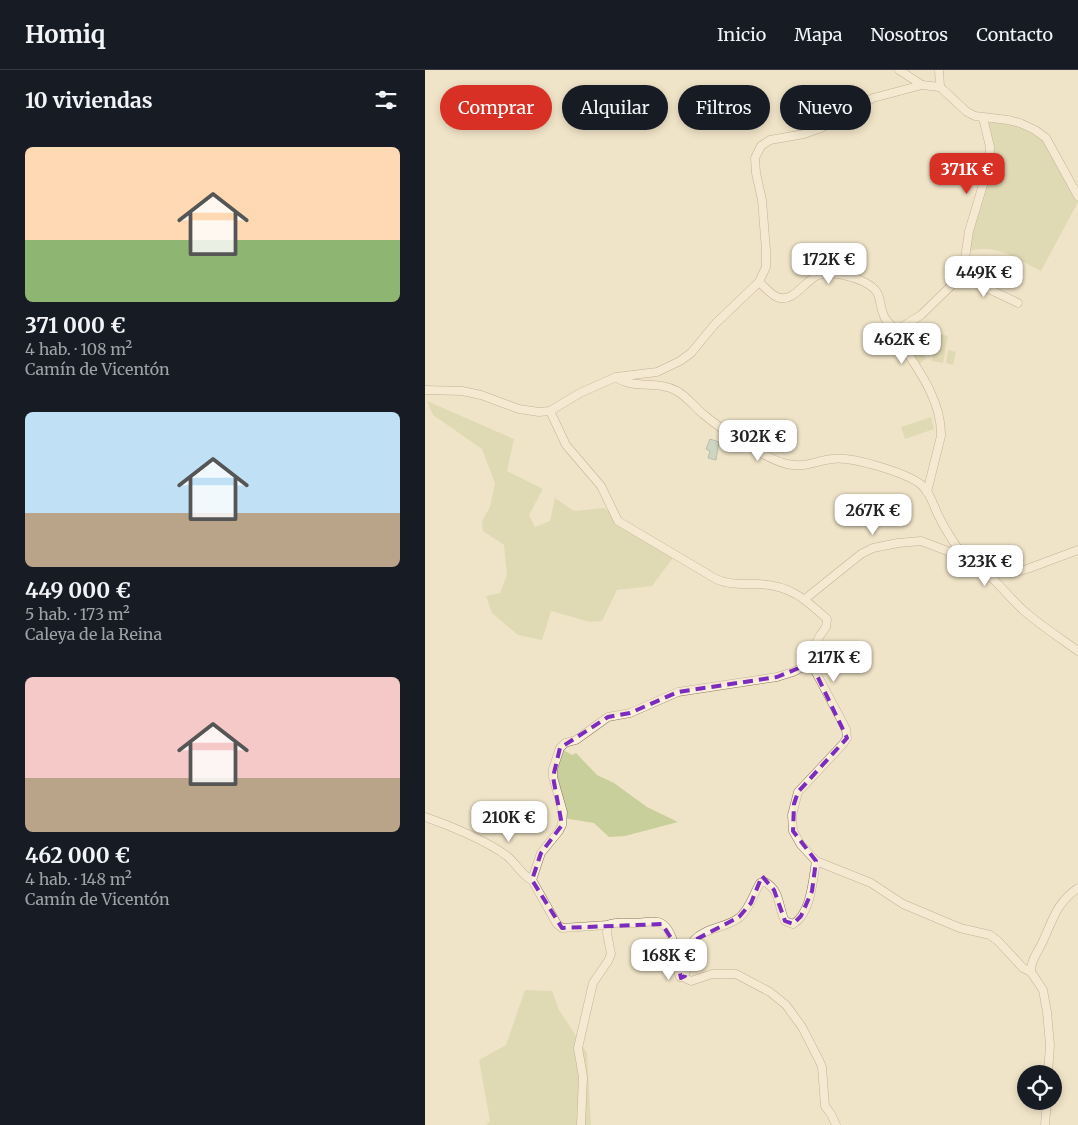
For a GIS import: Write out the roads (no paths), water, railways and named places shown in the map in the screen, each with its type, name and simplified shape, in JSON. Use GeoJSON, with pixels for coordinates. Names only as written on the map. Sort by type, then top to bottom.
{"type":"FeatureCollection","features":[{"type":"Feature","properties":{"kind":"street"},"geometry":{"type":"LineString","coordinates":[[899,70],[922,85]]}},
{"type":"Feature","properties":{"kind":"street"},"geometry":{"type":"LineString","coordinates":[[939,70],[940,86]]}},
{"type":"Feature","properties":{"kind":"street"},"geometry":{"type":"LineString","coordinates":[[425,390],[462,391],[481,395],[519,409],[539,412],[550,411],[580,392],[615,377],[657,372],[691,354],[715,324],[759,282],[766,267],[762,200],[755,158],[761,146],[770,140],[804,134],[821,128],[873,98],[922,85],[940,86],[967,112],[983,118],[1020,123],[1035,130],[1046,138],[1078,196]]}},
{"type":"Feature","properties":{"kind":"street"},"geometry":{"type":"LineString","coordinates":[[897,330],[921,315],[961,276],[969,231],[989,165],[990,147],[983,118]]}},
{"type":"Feature","properties":{"kind":"street"},"geometry":{"type":"LineString","coordinates":[[759,282],[777,297],[784,298],[791,296],[818,275],[830,274],[857,279],[875,289],[880,297],[884,317],[897,330]]}},
{"type":"Feature","properties":{"kind":"street"},"geometry":{"type":"LineString","coordinates":[[961,276],[1018,303]]}},
{"type":"Feature","properties":{"kind":"street"},"geometry":{"type":"LineString","coordinates":[[897,330],[897,336],[927,383],[941,427],[941,436],[927,492]]}},
{"type":"Feature","properties":{"kind":"street"},"geometry":{"type":"LineString","coordinates":[[615,377],[623,383],[663,386],[676,390],[687,398],[702,414],[731,434],[753,448],[785,463],[808,466],[832,459],[863,462],[920,484],[927,492],[939,517],[972,564],[987,574],[1024,611],[1078,651]]}},
{"type":"Feature","properties":{"kind":"street"},"geometry":{"type":"LineString","coordinates":[[550,411],[566,445],[601,486],[618,521],[722,582],[787,589],[805,599],[827,619],[827,627],[819,636],[811,656],[811,663],[846,729],[847,738],[798,792],[792,815],[793,831],[801,845],[816,861],[871,883],[903,904],[960,928],[990,935],[998,941],[1023,968],[1031,972],[1043,990],[1050,1046],[1049,1065]]}},
{"type":"Feature","properties":{"kind":"street"},"geometry":{"type":"LineString","coordinates":[[805,599],[861,554],[873,548],[898,543],[921,541],[951,553],[974,556],[1011,573],[1078,550]]}},
{"type":"Feature","properties":{"kind":"street"},"geometry":{"type":"LineString","coordinates":[[532,880],[541,853],[559,832],[562,825],[563,812],[553,777],[553,769],[560,748],[565,743],[576,740],[609,717],[630,713],[678,692],[741,682],[762,681],[793,672],[811,663]]}},
{"type":"Feature","properties":{"kind":"street"},"geometry":{"type":"LineString","coordinates":[[425,817],[469,835],[509,857],[523,876],[532,880],[562,928],[608,926],[622,922],[663,924],[668,929],[677,953],[680,977],[691,981],[713,974],[736,974],[770,992],[786,1005],[802,1027],[819,1060],[822,1067],[825,1106],[836,1125]]}},
{"type":"Feature","properties":{"kind":"street"},"geometry":{"type":"LineString","coordinates":[[683,977],[687,971],[690,947],[695,940],[703,933],[731,923],[739,917],[751,903],[760,883],[765,882],[774,890],[780,902],[785,921],[789,924],[796,922],[801,916],[810,896],[816,861]]}},
{"type":"Feature","properties":{"kind":"street"},"geometry":{"type":"LineString","coordinates":[[1031,972],[1031,965],[1043,942],[1052,918],[1065,899],[1078,888]]}},
{"type":"Feature","properties":{"kind":"street"},"geometry":{"type":"LineString","coordinates":[[581,1125],[583,1077],[578,1048],[593,983],[609,961],[611,954],[607,933],[608,926]]}},
{"type":"Feature","properties":{"kind":"street"},"geometry":{"type":"LineString","coordinates":[[1045,1125],[1046,1110]]}},
{"type":"Feature","properties":{"kind":"water"},"geometry":{"type":"Polygon","coordinates":[[[710,439],[719,442],[716,460],[708,458],[710,451],[706,449],[710,439]]]}}]}
